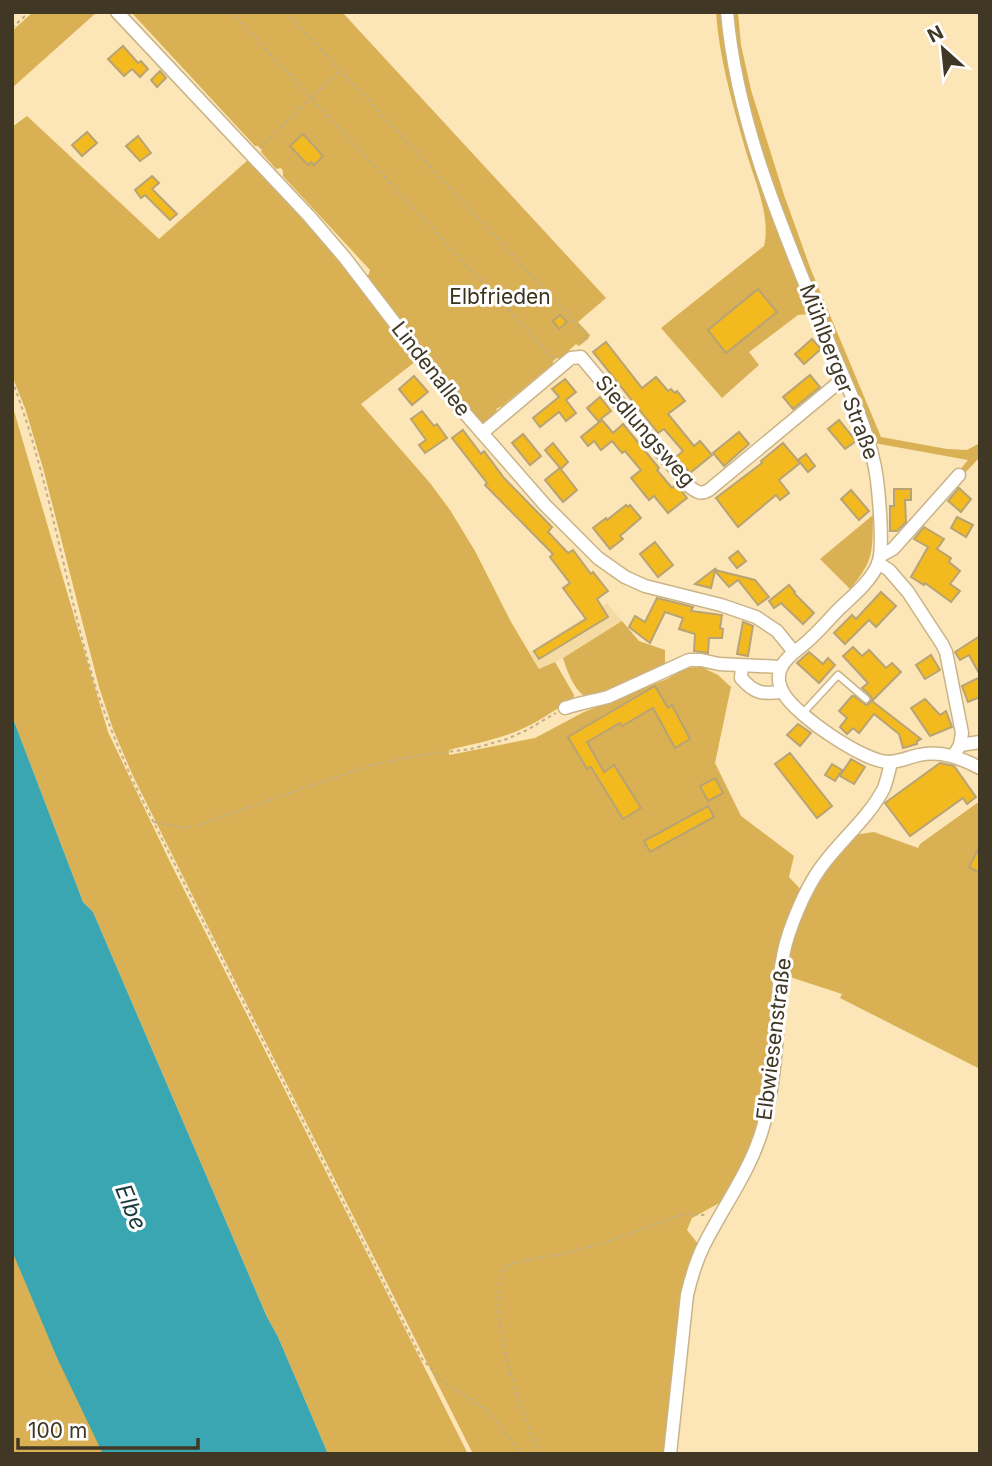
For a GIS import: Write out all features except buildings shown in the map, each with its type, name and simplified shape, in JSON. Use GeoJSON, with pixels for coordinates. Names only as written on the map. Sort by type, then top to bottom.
{"type":"FeatureCollection","features":[{"type":"Feature","properties":{"kind":"street","name":"Lindenallee"},"geometry":{"type":"LineString","coordinates":[[117,12],[309,216],[345,258],[456,403],[545,505],[590,550],[625,578],[756,617],[777,631],[794,652]]}},
{"type":"Feature","properties":{"kind":"street","name":"Mühlberger Straße"},"geometry":{"type":"LineString","coordinates":[[727,12],[738,83],[764,177],[863,427],[876,471],[879,560]]}},
{"type":"Feature","properties":{"kind":"street"},"geometry":{"type":"LineString","coordinates":[[482,433],[571,358],[576,357]]}},
{"type":"Feature","properties":{"kind":"street","name":"Siedlungsweg"},"geometry":{"type":"LineString","coordinates":[[576,357],[581,357],[586,362],[689,486],[700,493],[709,490],[838,383],[844,381]]}},
{"type":"Feature","properties":{"kind":"street"},"geometry":{"type":"LineString","coordinates":[[959,475],[893,549],[879,560],[866,584],[794,652],[780,672],[782,692],[803,713],[839,740],[878,760],[891,762],[928,753],[957,750],[980,742]]}},
{"type":"Feature","properties":{"kind":"street"},"geometry":{"type":"LineString","coordinates":[[879,560],[908,592],[946,652],[962,733],[957,750]]}},
{"type":"Feature","properties":{"kind":"street"},"geometry":{"type":"LineString","coordinates":[[565,708],[608,696],[689,660],[780,672]]}},
{"type":"Feature","properties":{"kind":"street"},"geometry":{"type":"LineString","coordinates":[[742,666],[741,678],[758,693],[782,692]]}},
{"type":"Feature","properties":{"kind":"street"},"geometry":{"type":"LineString","coordinates":[[957,750],[980,768]]}},
{"type":"Feature","properties":{"kind":"street","name":"Elbwiesenstraße"},"geometry":{"type":"LineString","coordinates":[[670,1454],[687,1295],[703,1246],[738,1188],[763,1129],[774,1070],[780,967],[789,934],[824,863],[866,814],[883,789],[891,762]]}},
{"type":"Feature","properties":{"kind":"lane"},"geometry":{"type":"LineString","coordinates":[[803,713],[838,675],[866,699]]}},
{"type":"Feature","properties":{"kind":"path"},"geometry":{"type":"LineString","coordinates":[[12,29],[29,12]]}},
{"type":"Feature","properties":{"kind":"path"},"geometry":{"type":"LineString","coordinates":[[231,12],[561,367]]}},
{"type":"Feature","properties":{"kind":"path"},"geometry":{"type":"LineString","coordinates":[[286,12],[586,334],[578,345],[576,357]]}},
{"type":"Feature","properties":{"kind":"path"},"geometry":{"type":"LineString","coordinates":[[251,155],[339,70]]}},
{"type":"Feature","properties":{"kind":"path"},"geometry":{"type":"LineString","coordinates":[[12,380],[41,469],[96,688],[111,730],[153,822],[422,1359],[442,1381],[489,1412],[522,1454]]}},
{"type":"Feature","properties":{"kind":"path"},"geometry":{"type":"LineString","coordinates":[[153,822],[185,828],[198,825],[368,766],[414,756],[471,749],[507,739],[565,708]]}},
{"type":"Feature","properties":{"kind":"path"},"geometry":{"type":"LineString","coordinates":[[541,1454],[512,1382],[503,1340],[498,1306],[501,1279],[506,1266],[512,1262],[562,1254],[603,1243],[684,1214],[720,1216]]}},
{"type":"Feature","properties":{"kind":"shaded area"},"geometry":{"type":"Polygon","coordinates":[[[607,603],[622,621],[540,670],[530,652],[607,603]]]}},
{"type":"Feature","properties":{"kind":"green space"},"geometry":{"type":"Polygon","coordinates":[[[33,12],[97,12],[12,88],[12,31],[33,12]]]}},
{"type":"Feature","properties":{"kind":"green space","name":"Elbfrieden"},"geometry":{"type":"Polygon","coordinates":[[[131,12],[342,12],[606,298],[578,322],[590,335],[588,339],[579,346],[576,344],[560,359],[553,361],[553,364],[496,409],[499,413],[485,424],[481,423],[365,277],[370,270],[283,176],[281,168],[276,169],[262,150],[255,146],[131,12]]]}},
{"type":"Feature","properties":{"kind":"green space"},"geometry":{"type":"Polygon","coordinates":[[[716,12],[721,12],[727,58],[810,309],[807,314],[798,315],[749,352],[759,365],[722,398],[661,328],[764,246],[766,234],[763,207],[730,93],[716,12]]]}},
{"type":"Feature","properties":{"kind":"green space"},"geometry":{"type":"Polygon","coordinates":[[[732,12],[738,12],[741,45],[751,90],[784,195],[811,270],[881,437],[947,449],[967,450],[980,443],[980,457],[963,475],[959,471],[968,460],[874,443],[776,196],[741,69],[732,12]]]}},
{"type":"Feature","properties":{"kind":"green space"},"geometry":{"type":"Polygon","coordinates":[[[27,116],[159,239],[248,160],[361,286],[416,361],[361,404],[450,510],[539,669],[555,662],[574,695],[573,701],[530,725],[497,738],[449,750],[449,755],[535,738],[584,712],[667,679],[686,668],[702,667],[718,675],[731,687],[715,763],[741,816],[794,856],[789,877],[804,893],[787,930],[772,1068],[752,1152],[723,1201],[692,1218],[687,1230],[699,1245],[688,1268],[684,1293],[667,1454],[473,1454],[133,776],[99,687],[43,468],[25,408],[12,376],[12,127],[27,116]]]}},
{"type":"Feature","properties":{"kind":"green space"},"geometry":{"type":"Polygon","coordinates":[[[12,404],[108,732],[170,862],[468,1454],[328,1454],[93,912],[83,902],[12,716],[12,404]]]}},
{"type":"Feature","properties":{"kind":"green space"},"geometry":{"type":"Polygon","coordinates":[[[873,515],[873,538],[868,562],[850,589],[820,559],[873,515]]]}},
{"type":"Feature","properties":{"kind":"green space"},"geometry":{"type":"Polygon","coordinates":[[[622,621],[639,641],[665,650],[665,666],[604,694],[582,694],[569,674],[563,658],[622,621]]]}},
{"type":"Feature","properties":{"kind":"green space"},"geometry":{"type":"Polygon","coordinates":[[[980,801],[980,1069],[840,998],[842,994],[787,976],[795,935],[808,900],[828,868],[854,835],[874,832],[918,848],[980,801]]]}},
{"type":"Feature","properties":{"kind":"green space"},"geometry":{"type":"Polygon","coordinates":[[[12,1239],[108,1454],[12,1454],[12,1239]]]}},
{"type":"Feature","properties":{"kind":"water","name":"Elbe"},"geometry":{"type":"Polygon","coordinates":[[[12,716],[83,902],[93,912],[328,1454],[103,1454],[58,1360],[12,1251],[12,716]]]}}]}
